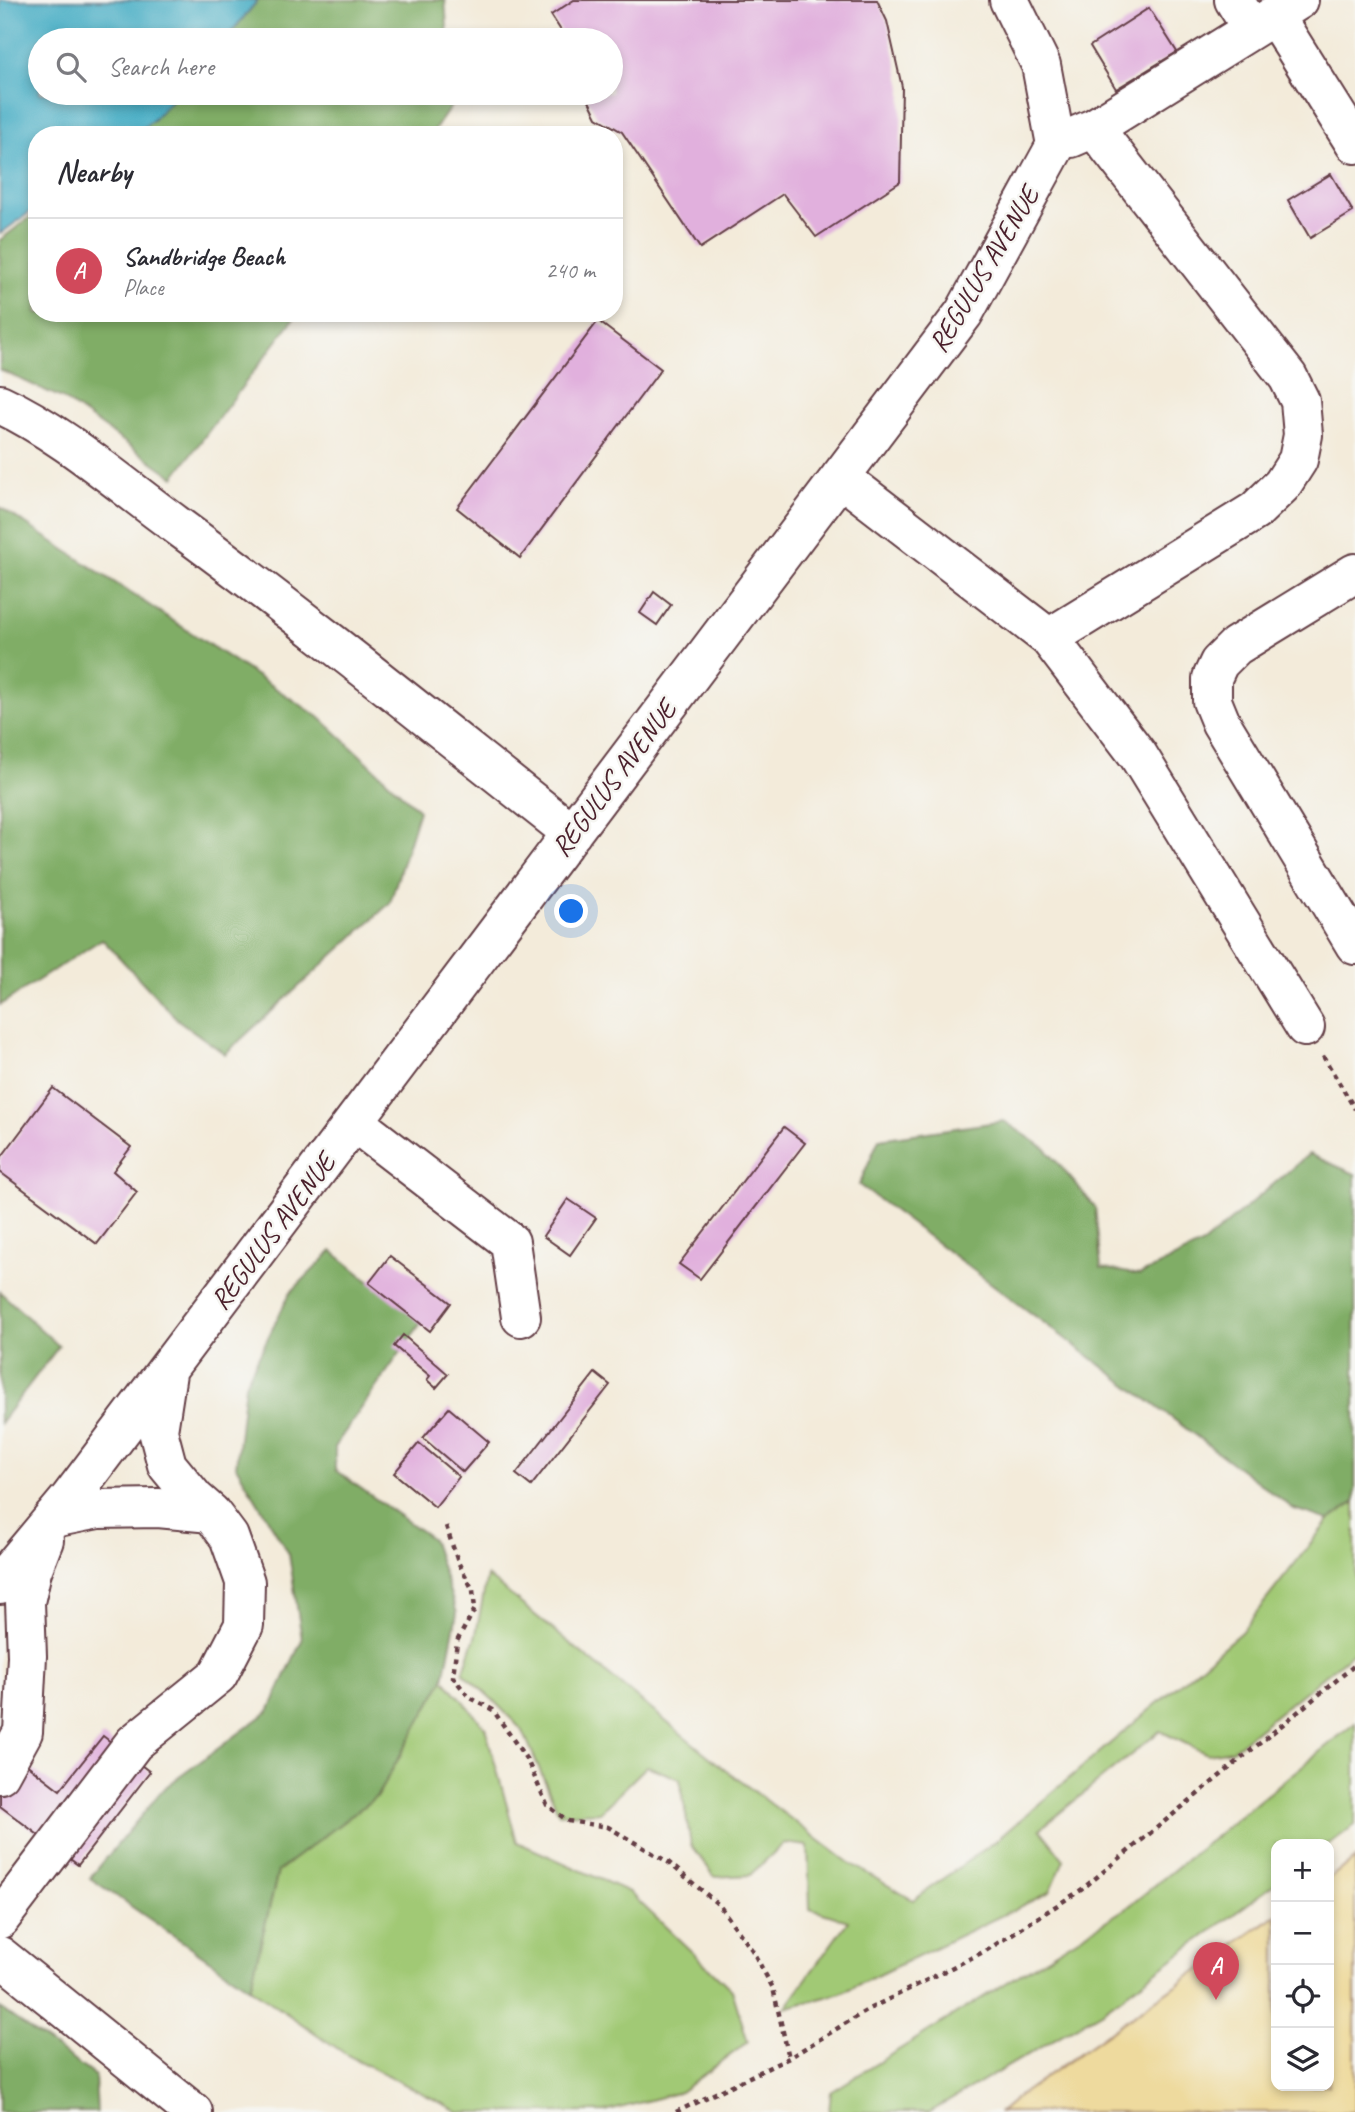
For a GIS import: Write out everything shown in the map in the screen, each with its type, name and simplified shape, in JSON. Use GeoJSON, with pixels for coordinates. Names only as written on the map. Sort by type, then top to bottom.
{"type":"FeatureCollection","features":[{"type":"Feature","properties":{"kind":"street"},"geometry":{"type":"LineString","coordinates":[[1009,0],[1041,65],[1056,145],[1094,128],[1265,11],[1355,144]]}},
{"type":"Feature","properties":{"kind":"street"},"geometry":{"type":"LineString","coordinates":[[1049,638],[1255,511],[1288,477],[1298,460],[1303,435],[1300,401],[1288,377],[1094,128]]}},
{"type":"Feature","properties":{"kind":"street","name":"REGULUS AVENUE"},"geometry":{"type":"LineString","coordinates":[[53,1518],[964,313],[1056,145]]}},
{"type":"Feature","properties":{"kind":"street"},"geometry":{"type":"LineString","coordinates":[[0,404],[25,416],[246,576],[572,833]]}},
{"type":"Feature","properties":{"kind":"street"},"geometry":{"type":"LineString","coordinates":[[840,477],[1049,638],[1138,755],[1305,1027]]}},
{"type":"Feature","properties":{"kind":"street"},"geometry":{"type":"LineString","coordinates":[[1355,573],[1236,646],[1219,663],[1212,678],[1212,701],[1221,723],[1355,945]]}},
{"type":"Feature","properties":{"kind":"street"},"geometry":{"type":"LineString","coordinates":[[354,1122],[510,1242],[521,1317]]}},
{"type":"Feature","properties":{"kind":"street"},"geometry":{"type":"LineString","coordinates":[[0,1919],[134,1743],[218,1675],[244,1625],[245,1582],[229,1537],[167,1465],[158,1431],[168,1369]]}},
{"type":"Feature","properties":{"kind":"street"},"geometry":{"type":"LineString","coordinates":[[0,1585],[53,1518],[98,1509],[158,1508],[211,1513]]}},
{"type":"Feature","properties":{"kind":"street"},"geometry":{"type":"LineString","coordinates":[[0,1774],[23,1732],[27,1656],[25,1602],[32,1571],[53,1518]]}},
{"type":"Feature","properties":{"kind":"street"},"geometry":{"type":"LineString","coordinates":[[0,1956],[192,2112]]}},
{"type":"Feature","properties":{"kind":"path"},"geometry":{"type":"LineString","coordinates":[[1305,1027],[1355,1109]]}},
{"type":"Feature","properties":{"kind":"path"},"geometry":{"type":"LineString","coordinates":[[446,1526],[458,1562],[473,1590],[475,1609],[457,1641],[453,1676],[470,1697],[493,1710],[527,1760],[547,1805],[568,1821],[608,1826],[668,1862],[719,1905],[752,1950],[773,1988],[789,2058]]}},
{"type":"Feature","properties":{"kind":"path"},"geometry":{"type":"LineString","coordinates":[[676,2112],[789,2058],[869,2009],[987,1950],[1081,1890],[1355,1665]]}},
{"type":"Feature","properties":{"kind":"green space"},"geometry":{"type":"Polygon","coordinates":[[[258,0],[445,0],[447,28],[235,28],[258,0]]]}},
{"type":"Feature","properties":{"kind":"green space"},"geometry":{"type":"Polygon","coordinates":[[[167,105],[452,105],[437,126],[146,126],[167,105]]]}},
{"type":"Feature","properties":{"kind":"green space"},"geometry":{"type":"Polygon","coordinates":[[[28,219],[28,322],[291,322],[174,477],[62,398],[0,370],[0,240],[28,219]]]}},
{"type":"Feature","properties":{"kind":"green space"},"geometry":{"type":"Polygon","coordinates":[[[0,507],[319,717],[419,810],[390,903],[225,1054],[178,1020],[102,939],[0,1005],[0,507]]]}},
{"type":"Feature","properties":{"kind":"green space"},"geometry":{"type":"Polygon","coordinates":[[[1004,1121],[1046,1149],[1095,1207],[1101,1268],[1140,1275],[1203,1244],[1309,1154],[1355,1174],[1355,1502],[1329,1520],[1294,1509],[859,1185],[879,1139],[1004,1121]]]}},
{"type":"Feature","properties":{"kind":"green space"},"geometry":{"type":"Polygon","coordinates":[[[332,1251],[421,1323],[335,1446],[335,1470],[432,1539],[457,1613],[444,1679],[377,1796],[278,1871],[250,1988],[90,1878],[163,1789],[269,1711],[302,1640],[289,1554],[236,1466],[245,1384],[290,1293],[332,1251]]]}},
{"type":"Feature","properties":{"kind":"green space"},"geometry":{"type":"Polygon","coordinates":[[[0,1292],[59,1346],[0,1423],[0,1292]]]}},
{"type":"Feature","properties":{"kind":"green space"},"geometry":{"type":"Polygon","coordinates":[[[1355,1502],[1355,1651],[1232,1750],[1207,1754],[1160,1731],[1040,1829],[1064,1860],[1050,1892],[841,1993],[785,2008],[848,1921],[810,1909],[808,1846],[784,1843],[750,1875],[715,1877],[691,1845],[680,1779],[647,1766],[600,1812],[559,1814],[523,1731],[463,1673],[476,1634],[487,1576],[722,1767],[848,1862],[913,1900],[993,1843],[1241,1632],[1329,1520],[1355,1502]]]}},
{"type":"Feature","properties":{"kind":"green space"},"geometry":{"type":"Polygon","coordinates":[[[444,1679],[485,1727],[517,1842],[629,1892],[732,1990],[748,2042],[680,2092],[605,2112],[459,2112],[347,2055],[250,1988],[278,1871],[377,1796],[444,1679]]]}},
{"type":"Feature","properties":{"kind":"green space"},"geometry":{"type":"Polygon","coordinates":[[[1355,1723],[1355,1825],[1334,1840],[1271,1839],[1271,1887],[1104,2010],[930,2112],[829,2112],[831,2092],[1128,1907],[1355,1723]]]}},
{"type":"Feature","properties":{"kind":"green space"},"geometry":{"type":"Polygon","coordinates":[[[0,2008],[95,2076],[97,2112],[0,2112],[0,2008]]]}},
{"type":"Feature","properties":{"kind":"sand"},"geometry":{"type":"Polygon","coordinates":[[[1355,1859],[1355,2112],[1000,2112],[1020,2095],[1271,1919],[1271,2091],[1334,2091],[1334,1874],[1355,1859]]]}},
{"type":"Feature","properties":{"kind":"water"},"geometry":{"type":"Polygon","coordinates":[[[0,0],[258,0],[235,28],[28,28],[28,105],[167,105],[145,126],[28,126],[28,214],[0,234],[0,0]]]}},
{"type":"Feature","properties":{"kind":"building"},"geometry":{"type":"Polygon","coordinates":[[[574,0],[877,0],[887,21],[902,87],[900,182],[816,237],[783,194],[700,248],[623,133],[623,126],[612,126],[597,117],[591,105],[623,105],[623,28],[559,28],[551,15],[574,0]]]}},
{"type":"Feature","properties":{"kind":"building"},"geometry":{"type":"Polygon","coordinates":[[[1149,8],[1177,52],[1116,89],[1090,46],[1149,8]]]}},
{"type":"Feature","properties":{"kind":"building"},"geometry":{"type":"Polygon","coordinates":[[[1331,174],[1353,212],[1310,238],[1288,200],[1331,174]]]}},
{"type":"Feature","properties":{"kind":"building"},"geometry":{"type":"Polygon","coordinates":[[[597,322],[661,369],[520,558],[457,508],[597,322]]]}},
{"type":"Feature","properties":{"kind":"building"},"geometry":{"type":"Polygon","coordinates":[[[654,592],[671,605],[657,625],[640,613],[654,592]]]}},
{"type":"Feature","properties":{"kind":"building"},"geometry":{"type":"Polygon","coordinates":[[[53,1088],[131,1147],[113,1171],[137,1192],[97,1244],[0,1172],[0,1159],[53,1088]]]}},
{"type":"Feature","properties":{"kind":"building"},"geometry":{"type":"Polygon","coordinates":[[[784,1127],[805,1143],[700,1279],[679,1264],[784,1127]]]}},
{"type":"Feature","properties":{"kind":"building"},"geometry":{"type":"Polygon","coordinates":[[[568,1199],[596,1218],[570,1255],[543,1236],[568,1199]]]}},
{"type":"Feature","properties":{"kind":"building"},"geometry":{"type":"Polygon","coordinates":[[[390,1256],[451,1303],[430,1331],[369,1283],[390,1256]]]}},
{"type":"Feature","properties":{"kind":"building"},"geometry":{"type":"Polygon","coordinates":[[[403,1335],[448,1374],[436,1388],[427,1380],[430,1376],[394,1346],[403,1335]]]}},
{"type":"Feature","properties":{"kind":"building"},"geometry":{"type":"Polygon","coordinates":[[[595,1373],[610,1385],[531,1486],[516,1474],[595,1373]]]}},
{"type":"Feature","properties":{"kind":"building"},"geometry":{"type":"Polygon","coordinates":[[[449,1408],[489,1442],[463,1472],[423,1438],[449,1408]]]}},
{"type":"Feature","properties":{"kind":"building"},"geometry":{"type":"Polygon","coordinates":[[[419,1443],[459,1477],[435,1507],[394,1473],[419,1443]]]}},
{"type":"Feature","properties":{"kind":"building"},"geometry":{"type":"Polygon","coordinates":[[[103,1736],[150,1772],[78,1865],[0,1806],[0,1744],[60,1790],[103,1736]]]}},
{"type":"Feature","properties":{"kind":"place","name":"Sandbridge Beach"},"geometry":{"type":"Point","coordinates":[1216,2000]}}]}
